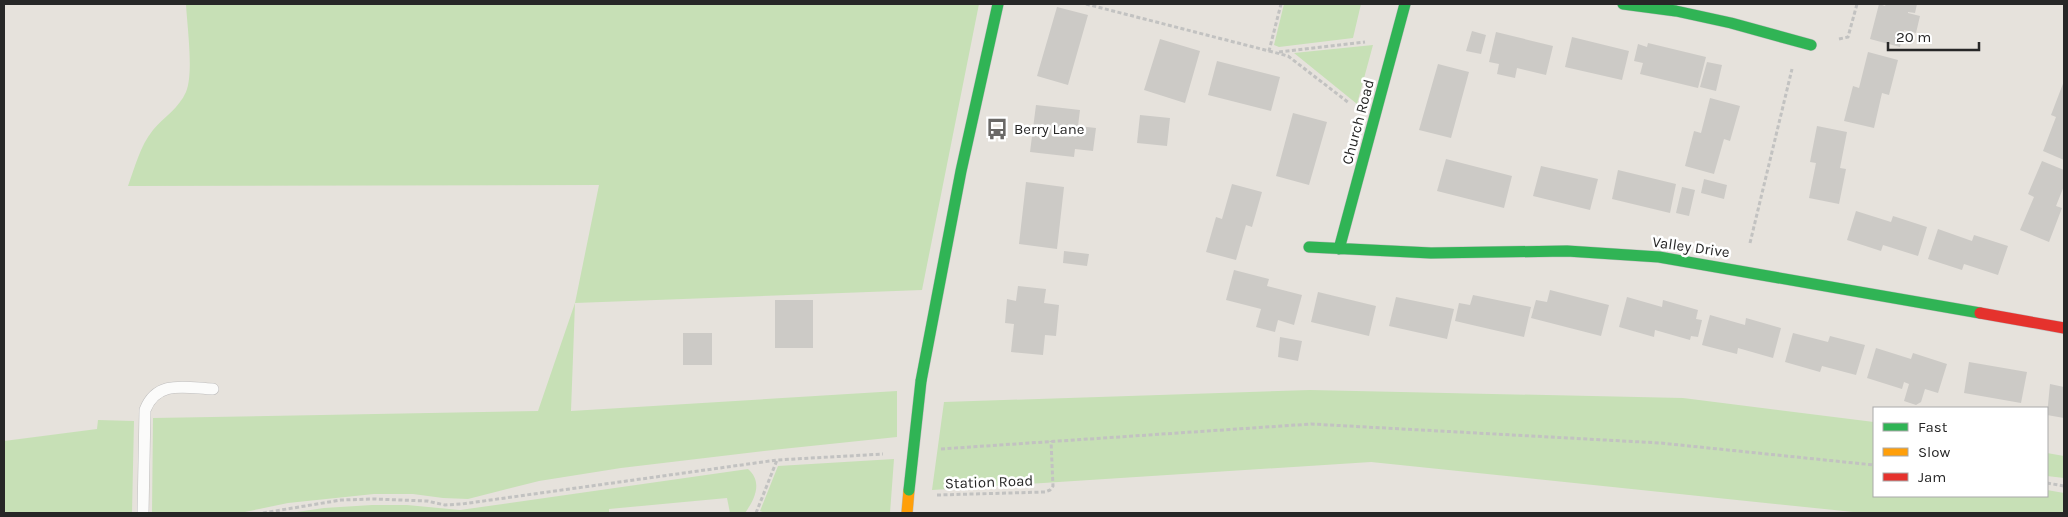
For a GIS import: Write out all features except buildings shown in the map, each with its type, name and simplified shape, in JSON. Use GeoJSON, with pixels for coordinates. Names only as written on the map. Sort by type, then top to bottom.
{"type":"FeatureCollection","features":[{"type":"Feature","properties":{"kind":"street"},"geometry":{"type":"LineString","coordinates":[[907,513],[921,381],[963,163],[998,4]]}},
{"type":"Feature","properties":{"kind":"street","name":"Church Road"},"geometry":{"type":"LineString","coordinates":[[1340,249],[1405,4]]}},
{"type":"Feature","properties":{"kind":"street"},"geometry":{"type":"LineString","coordinates":[[1623,4],[1676,11],[1731,23],[1812,45]]}},
{"type":"Feature","properties":{"kind":"street","name":"Valley Drive"},"geometry":{"type":"LineString","coordinates":[[1309,247],[1431,253],[1568,251],[1659,257],[1744,270],[2064,328]]}},
{"type":"Feature","properties":{"kind":"lane"},"geometry":{"type":"LineString","coordinates":[[143,513],[145,410],[148,401],[162,389],[172,387],[212,389]]}},
{"type":"Feature","properties":{"kind":"path"},"geometry":{"type":"LineString","coordinates":[[1086,4],[1288,56],[1374,122]]}},
{"type":"Feature","properties":{"kind":"path"},"geometry":{"type":"LineString","coordinates":[[1269,51],[1281,4]]}},
{"type":"Feature","properties":{"kind":"path"},"geometry":{"type":"LineString","coordinates":[[1812,45],[1848,37],[1857,4]]}},
{"type":"Feature","properties":{"kind":"path"},"geometry":{"type":"LineString","coordinates":[[1276,52],[1396,39]]}},
{"type":"Feature","properties":{"kind":"path"},"geometry":{"type":"LineString","coordinates":[[1744,270],[1799,42]]}},
{"type":"Feature","properties":{"kind":"path"},"geometry":{"type":"LineString","coordinates":[[936,450],[1311,424],[1660,443],[1873,465]]}},
{"type":"Feature","properties":{"kind":"path","name":"Station Road"},"geometry":{"type":"LineString","coordinates":[[909,493],[1045,492],[1053,486],[1051,442]]}},
{"type":"Feature","properties":{"kind":"path"},"geometry":{"type":"LineString","coordinates":[[263,513],[341,500],[374,499],[462,504],[777,460],[888,453]]}},
{"type":"Feature","properties":{"kind":"path"},"geometry":{"type":"LineString","coordinates":[[756,513],[777,460]]}},
{"type":"Feature","properties":{"kind":"path"},"geometry":{"type":"LineString","coordinates":[[2048,483],[2064,486]]}},
{"type":"Feature","properties":{"kind":"green space"},"geometry":{"type":"Polygon","coordinates":[[[186,4],[979,4],[922,290],[575,303],[599,185],[128,186],[148,136],[179,103],[186,92],[190,62],[186,4]]]}},
{"type":"Feature","properties":{"kind":"green space"},"geometry":{"type":"Polygon","coordinates":[[[1284,4],[1361,4],[1353,38],[1279,47],[1274,45],[1284,4]]]}},
{"type":"Feature","properties":{"kind":"green space"},"geometry":{"type":"Polygon","coordinates":[[[1373,45],[1357,104],[1294,53],[1373,45]]]}},
{"type":"Feature","properties":{"kind":"green space"},"geometry":{"type":"Polygon","coordinates":[[[575,303],[571,411],[897,391],[897,437],[621,468],[539,481],[468,499],[413,494],[374,494],[288,503],[240,513],[152,513],[153,418],[538,411],[575,303]]]}},
{"type":"Feature","properties":{"kind":"green space"},"geometry":{"type":"Polygon","coordinates":[[[1310,390],[1683,398],[1873,422],[1873,497],[2048,497],[2048,490],[2064,493],[2064,513],[1863,513],[1371,462],[932,490],[944,402],[1310,390]]]}},
{"type":"Feature","properties":{"kind":"green space"},"geometry":{"type":"Polygon","coordinates":[[[98,420],[134,421],[132,513],[4,513],[4,441],[97,429],[98,420]]]}},
{"type":"Feature","properties":{"kind":"green space"},"geometry":{"type":"Polygon","coordinates":[[[2048,453],[2064,456],[2064,478],[2048,476],[2048,453]]]}},
{"type":"Feature","properties":{"kind":"green space"},"geometry":{"type":"Polygon","coordinates":[[[894,459],[890,513],[765,513],[760,511],[778,466],[894,459]]]}},
{"type":"Feature","properties":{"kind":"green space"},"geometry":{"type":"Polygon","coordinates":[[[748,469],[755,479],[756,491],[745,513],[730,513],[727,498],[609,509],[609,513],[290,513],[324,508],[372,505],[407,505],[460,510],[748,469]]]}},
{"type":"Feature","properties":{"kind":"traffic: fast"},"geometry":{"type":"LineString","coordinates":[[921,381],[961,171],[998,4]]}},
{"type":"Feature","properties":{"kind":"traffic: fast"},"geometry":{"type":"LineString","coordinates":[[1339,249],[1405,4]]}},
{"type":"Feature","properties":{"kind":"traffic: fast"},"geometry":{"type":"LineString","coordinates":[[1623,4],[1676,11],[1731,23],[1811,45]]}},
{"type":"Feature","properties":{"kind":"traffic: fast"},"geometry":{"type":"LineString","coordinates":[[1309,247],[1431,253],[1567,251],[1659,257],[1980,313]]}},
{"type":"Feature","properties":{"kind":"traffic: fast"},"geometry":{"type":"LineString","coordinates":[[909,490],[921,381]]}},
{"type":"Feature","properties":{"kind":"traffic: slow"},"geometry":{"type":"LineString","coordinates":[[907,513],[909,490]]}},
{"type":"Feature","properties":{"kind":"traffic: jam"},"geometry":{"type":"LineString","coordinates":[[1980,313],[2064,328]]}},
{"type":"Feature","properties":{"kind":"place","name":"Berry Lane"},"geometry":{"type":"Point","coordinates":[997,129]}}]}
